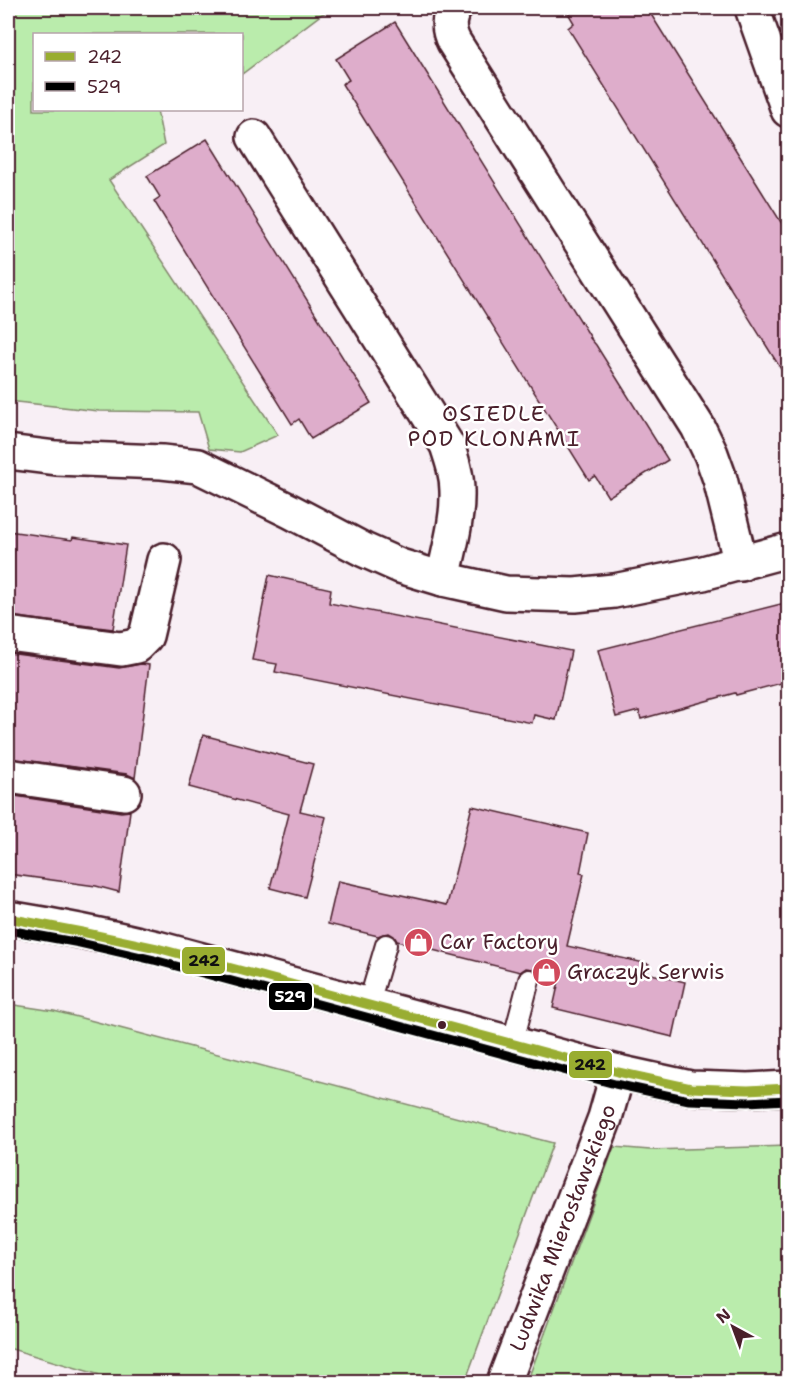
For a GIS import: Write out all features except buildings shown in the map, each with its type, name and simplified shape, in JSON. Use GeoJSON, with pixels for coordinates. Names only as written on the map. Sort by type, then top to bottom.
{"type":"FeatureCollection","features":[{"type":"Feature","properties":{"kind":"street"},"geometry":{"type":"LineString","coordinates":[[455,8],[448,30],[454,42],[698,427],[720,479],[741,564]]}},
{"type":"Feature","properties":{"kind":"street"},"geometry":{"type":"LineString","coordinates":[[752,8],[789,110]]}},
{"type":"Feature","properties":{"kind":"street"},"geometry":{"type":"LineString","coordinates":[[254,137],[447,445],[454,465],[457,490],[456,515],[443,579]]}},
{"type":"Feature","properties":{"kind":"street"},"geometry":{"type":"LineString","coordinates":[[8,452],[56,458],[162,462],[198,466],[400,566],[443,579],[506,593],[543,596],[614,591],[741,564],[789,550]]}},
{"type":"Feature","properties":{"kind":"street"},"geometry":{"type":"LineString","coordinates":[[8,634],[121,649],[136,646],[146,636],[164,560]]}},
{"type":"Feature","properties":{"kind":"street"},"geometry":{"type":"LineString","coordinates":[[8,776],[124,793]]}},
{"type":"Feature","properties":{"kind":"street"},"geometry":{"type":"LineString","coordinates":[[8,918],[99,934],[157,948],[512,1045],[691,1088],[748,1090],[789,1088]]}},
{"type":"Feature","properties":{"kind":"street","name":"Ludwika Mierosławskiego"},"geometry":{"type":"LineString","coordinates":[[504,1383],[605,1118],[618,1072]]}},
{"type":"Feature","properties":{"kind":"lane"},"geometry":{"type":"LineString","coordinates":[[368,1006],[386,945]]}},
{"type":"Feature","properties":{"kind":"lane"},"geometry":{"type":"LineString","coordinates":[[512,1045],[530,980]]}},
{"type":"Feature","properties":{"kind":"green space"},"geometry":{"type":"Polygon","coordinates":[[[8,8],[336,8],[322,14],[243,73],[243,33],[33,33],[33,111],[157,111],[164,145],[109,180],[278,435],[240,452],[209,449],[198,412],[99,411],[8,401],[8,8]]]}},
{"type":"Feature","properties":{"kind":"green space"},"geometry":{"type":"Polygon","coordinates":[[[8,1004],[54,1011],[553,1143],[465,1382],[124,1382],[8,1348],[8,1004]]]}},
{"type":"Feature","properties":{"kind":"green space"},"geometry":{"type":"Polygon","coordinates":[[[788,1146],[788,1382],[527,1382],[614,1147],[650,1150],[788,1146]]]}},
{"type":"Feature","properties":{"kind":"transit line","name":"242"},"geometry":{"type":"LineString","coordinates":[[8,918],[157,948],[618,1072],[691,1088],[748,1090],[788,1088]]}},
{"type":"Feature","properties":{"kind":"transit line","name":"529"},"geometry":{"type":"LineString","coordinates":[[8,930],[154,960],[615,1084],[689,1100],[748,1102],[788,1100]]}},
{"type":"Feature","properties":{"kind":"place","name":"Car Factory"},"geometry":{"type":"Point","coordinates":[419,942]}},
{"type":"Feature","properties":{"kind":"place","name":"Graczyk Serwis"},"geometry":{"type":"Point","coordinates":[546,972]}},
{"type":"Feature","properties":{"kind":"district","name":"OSIEDLE POD KLONAMI"},"geometry":{"type":"Point","coordinates":[494,426]}}]}
